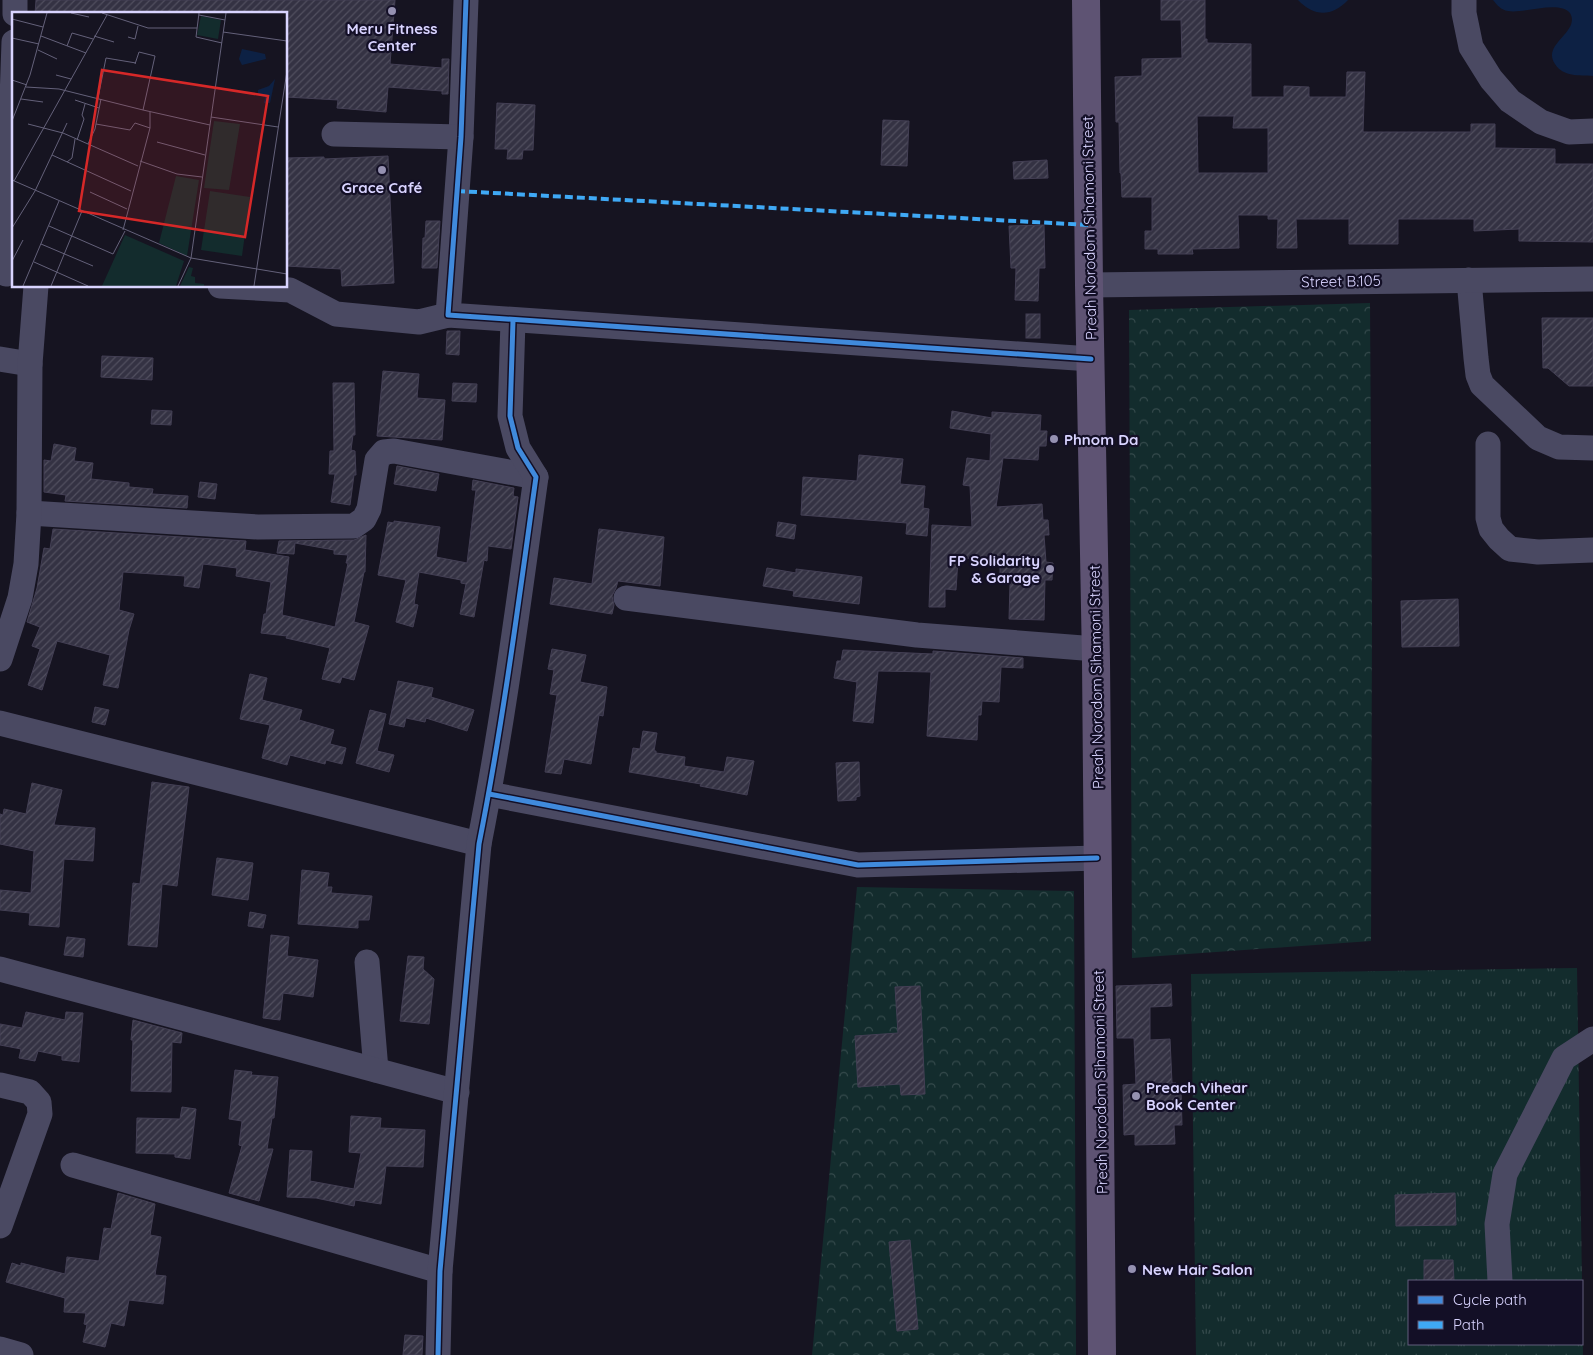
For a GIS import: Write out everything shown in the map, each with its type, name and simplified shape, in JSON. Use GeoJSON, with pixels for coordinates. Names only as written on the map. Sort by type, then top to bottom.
{"type":"FeatureCollection","features":[{"type":"Feature","properties":{"kind":"main road","name":"Preah Norodom Sihamoni Street"},"geometry":{"type":"LineString","coordinates":[[1086,0],[1096,649],[1102,1355]]}},
{"type":"Feature","properties":{"kind":"street"},"geometry":{"type":"LineString","coordinates":[[448,316],[461,137],[466,0]]}},
{"type":"Feature","properties":{"kind":"street"},"geometry":{"type":"LineString","coordinates":[[1464,0],[1464,14],[1471,47],[1491,79],[1510,101],[1540,122],[1569,132],[1593,131]]}},
{"type":"Feature","properties":{"kind":"street"},"geometry":{"type":"LineString","coordinates":[[7,274],[12,108]]}},
{"type":"Feature","properties":{"kind":"street"},"geometry":{"type":"LineString","coordinates":[[334,134],[461,137]]}},
{"type":"Feature","properties":{"kind":"street","name":"Street B.105"},"geometry":{"type":"LineString","coordinates":[[1089,285],[1593,278]]}},
{"type":"Feature","properties":{"kind":"street"},"geometry":{"type":"LineString","coordinates":[[1469,280],[1478,375],[1482,385],[1538,438],[1559,447],[1593,448]]}},
{"type":"Feature","properties":{"kind":"street"},"geometry":{"type":"LineString","coordinates":[[0,659],[20,598],[26,564],[29,513],[30,364],[36,288]]}},
{"type":"Feature","properties":{"kind":"street"},"geometry":{"type":"LineString","coordinates":[[255,288],[290,290],[336,314],[419,322],[448,316],[1091,359]]}},
{"type":"Feature","properties":{"kind":"street"},"geometry":{"type":"LineString","coordinates":[[438,1355],[440,1271],[479,844],[489,794],[536,477],[518,448],[510,416],[513,321]]}},
{"type":"Feature","properties":{"kind":"street"},"geometry":{"type":"LineString","coordinates":[[0,359],[30,364]]}},
{"type":"Feature","properties":{"kind":"street"},"geometry":{"type":"LineString","coordinates":[[1488,444],[1488,518],[1491,529],[1499,540],[1510,549],[1538,552],[1593,550]]}},
{"type":"Feature","properties":{"kind":"street"},"geometry":{"type":"LineString","coordinates":[[29,513],[258,527],[354,526],[364,519],[369,509],[376,460],[384,452],[394,451],[536,477]]}},
{"type":"Feature","properties":{"kind":"street"},"geometry":{"type":"LineString","coordinates":[[626,598],[917,635],[1096,649]]}},
{"type":"Feature","properties":{"kind":"street"},"geometry":{"type":"LineString","coordinates":[[0,723],[479,844]]}},
{"type":"Feature","properties":{"kind":"street"},"geometry":{"type":"LineString","coordinates":[[489,794],[858,866],[1097,858]]}},
{"type":"Feature","properties":{"kind":"street"},"geometry":{"type":"LineString","coordinates":[[367,962],[376,1070]]}},
{"type":"Feature","properties":{"kind":"street"},"geometry":{"type":"LineString","coordinates":[[0,969],[457,1092]]}},
{"type":"Feature","properties":{"kind":"street"},"geometry":{"type":"LineString","coordinates":[[1500,1280],[1497,1224],[1505,1174],[1564,1058],[1593,1039]]}},
{"type":"Feature","properties":{"kind":"street"},"geometry":{"type":"LineString","coordinates":[[0,1085],[30,1092],[39,1102],[40,1114],[0,1226]]}},
{"type":"Feature","properties":{"kind":"street"},"geometry":{"type":"LineString","coordinates":[[73,1165],[440,1271]]}},
{"type":"Feature","properties":{"kind":"street"},"geometry":{"type":"LineString","coordinates":[[0,1349],[21,1355]]}},
{"type":"Feature","properties":{"kind":"green space"},"geometry":{"type":"Polygon","coordinates":[[[1370,303],[1372,613],[1371,941],[1132,958],[1129,310],[1370,303]]]}},
{"type":"Feature","properties":{"kind":"green space"},"geometry":{"type":"Polygon","coordinates":[[[857,887],[1074,891],[1076,1355],[812,1355],[857,887]]]}},
{"type":"Feature","properties":{"kind":"green space"},"geometry":{"type":"Polygon","coordinates":[[[1577,968],[1582,1280],[1408,1280],[1408,1345],[1583,1345],[1583,1355],[1196,1355],[1191,974],[1577,968]]]}},
{"type":"Feature","properties":{"kind":"water"},"geometry":{"type":"Polygon","coordinates":[[[1298,0],[1348,0],[1336,10],[1323,13],[1310,10],[1298,0]]]}},
{"type":"Feature","properties":{"kind":"water"},"geometry":{"type":"Polygon","coordinates":[[[1493,0],[1593,0],[1593,76],[1562,71],[1555,64],[1552,57],[1556,44],[1570,26],[1572,20],[1570,13],[1565,9],[1550,7],[1508,11],[1501,8],[1493,0]]]}},
{"type":"Feature","properties":{"kind":"building"},"geometry":{"type":"Polygon","coordinates":[[[36,0],[395,0],[390,64],[442,68],[442,59],[449,59],[448,94],[442,94],[442,91],[388,87],[386,112],[337,108],[338,100],[288,97],[288,12],[35,12],[36,0]]]}},
{"type":"Feature","properties":{"kind":"building"},"geometry":{"type":"Polygon","coordinates":[[[1161,0],[1205,0],[1205,39],[1207,39],[1207,43],[1251,44],[1251,97],[1284,97],[1284,86],[1309,87],[1309,97],[1346,97],[1347,72],[1365,72],[1363,132],[1471,132],[1471,124],[1495,124],[1495,148],[1555,149],[1555,164],[1593,164],[1593,242],[1519,241],[1519,229],[1474,231],[1474,219],[1398,219],[1398,244],[1349,244],[1349,219],[1296,219],[1297,248],[1277,248],[1278,219],[1268,219],[1268,215],[1238,215],[1239,248],[1192,249],[1193,254],[1158,254],[1158,249],[1145,249],[1145,231],[1152,231],[1152,197],[1122,197],[1119,122],[1116,122],[1115,77],[1142,76],[1142,59],[1182,58],[1181,20],[1161,20],[1161,0]],[[1197,116],[1198,173],[1268,173],[1268,128],[1233,128],[1234,116],[1197,116]]]}},
{"type":"Feature","properties":{"kind":"building"},"geometry":{"type":"Polygon","coordinates":[[[497,103],[535,105],[533,150],[523,150],[522,159],[507,159],[508,149],[495,149],[497,103]]]}},
{"type":"Feature","properties":{"kind":"building"},"geometry":{"type":"Polygon","coordinates":[[[883,120],[909,121],[907,166],[881,165],[883,120]]]}},
{"type":"Feature","properties":{"kind":"building"},"geometry":{"type":"Polygon","coordinates":[[[388,156],[394,283],[342,286],[341,269],[288,266],[288,158],[324,157],[324,159],[388,156]]]}},
{"type":"Feature","properties":{"kind":"building"},"geometry":{"type":"Polygon","coordinates":[[[1047,160],[1048,178],[1014,179],[1013,162],[1047,160]]]}},
{"type":"Feature","properties":{"kind":"building"},"geometry":{"type":"Polygon","coordinates":[[[426,221],[440,221],[437,268],[422,268],[423,238],[425,238],[426,221]]]}},
{"type":"Feature","properties":{"kind":"building"},"geometry":{"type":"Polygon","coordinates":[[[1044,225],[1045,268],[1039,268],[1038,301],[1015,300],[1016,268],[1011,268],[1009,226],[1044,225]]]}},
{"type":"Feature","properties":{"kind":"building"},"geometry":{"type":"Polygon","coordinates":[[[1026,314],[1040,314],[1040,338],[1026,338],[1026,314]]]}},
{"type":"Feature","properties":{"kind":"building"},"geometry":{"type":"Polygon","coordinates":[[[1542,318],[1593,318],[1593,386],[1569,386],[1548,368],[1543,368],[1542,318]]]}},
{"type":"Feature","properties":{"kind":"building"},"geometry":{"type":"Polygon","coordinates":[[[447,331],[460,331],[459,355],[446,354],[447,331]]]}},
{"type":"Feature","properties":{"kind":"building"},"geometry":{"type":"Polygon","coordinates":[[[102,356],[153,358],[152,380],[101,377],[102,356]]]}},
{"type":"Feature","properties":{"kind":"building"},"geometry":{"type":"Polygon","coordinates":[[[383,371],[419,374],[417,398],[445,400],[442,440],[377,436],[383,371]]]}},
{"type":"Feature","properties":{"kind":"building"},"geometry":{"type":"Polygon","coordinates":[[[333,383],[354,383],[355,435],[353,435],[351,450],[355,451],[356,475],[354,475],[350,505],[331,502],[335,474],[329,474],[330,451],[334,451],[333,383]]]}},
{"type":"Feature","properties":{"kind":"building"},"geometry":{"type":"Polygon","coordinates":[[[453,383],[477,384],[476,402],[452,401],[453,383]]]}},
{"type":"Feature","properties":{"kind":"building"},"geometry":{"type":"Polygon","coordinates":[[[152,410],[172,411],[171,425],[151,424],[152,410]]]}},
{"type":"Feature","properties":{"kind":"building"},"geometry":{"type":"Polygon","coordinates":[[[952,411],[992,418],[992,412],[1041,415],[1040,431],[1047,431],[1046,446],[1039,446],[1038,460],[1003,458],[996,507],[1042,504],[1043,520],[1048,520],[1049,535],[1044,535],[1046,562],[1053,563],[1052,580],[1045,580],[1044,620],[1009,619],[1010,584],[1000,584],[1000,556],[958,559],[956,590],[945,589],[945,607],[929,607],[932,525],[972,527],[970,486],[963,485],[967,458],[990,461],[991,434],[950,428],[952,411]]]}},
{"type":"Feature","properties":{"kind":"building"},"geometry":{"type":"Polygon","coordinates":[[[54,444],[76,448],[74,461],[93,463],[91,479],[129,483],[129,487],[153,489],[152,494],[188,496],[187,508],[65,501],[66,495],[44,492],[44,460],[51,461],[54,444]]]}},
{"type":"Feature","properties":{"kind":"building"},"geometry":{"type":"Polygon","coordinates":[[[859,455],[903,459],[900,484],[925,486],[923,508],[929,509],[927,536],[906,534],[907,523],[801,515],[803,477],[857,481],[859,455]]]}},
{"type":"Feature","properties":{"kind":"building"},"geometry":{"type":"Polygon","coordinates":[[[397,466],[439,474],[436,491],[394,484],[397,466]]]}},
{"type":"Feature","properties":{"kind":"building"},"geometry":{"type":"Polygon","coordinates":[[[473,480],[514,488],[513,496],[518,497],[511,549],[488,546],[487,561],[484,560],[474,617],[460,614],[466,584],[461,583],[461,580],[419,572],[414,604],[418,605],[413,627],[396,622],[406,580],[378,575],[388,522],[394,523],[394,521],[440,527],[436,557],[467,563],[476,490],[472,490],[473,480]]]}},
{"type":"Feature","properties":{"kind":"building"},"geometry":{"type":"Polygon","coordinates":[[[200,482],[217,484],[215,499],[198,497],[200,482]]]}},
{"type":"Feature","properties":{"kind":"building"},"geometry":{"type":"Polygon","coordinates":[[[778,522],[796,525],[794,539],[776,536],[778,522]]]}},
{"type":"Feature","properties":{"kind":"building"},"geometry":{"type":"Polygon","coordinates":[[[53,529],[246,541],[245,550],[289,557],[282,615],[335,627],[348,555],[334,554],[334,550],[295,543],[294,554],[277,553],[279,541],[354,540],[366,535],[365,572],[354,622],[369,626],[354,680],[342,677],[340,683],[322,679],[330,648],[286,638],[287,636],[261,633],[271,582],[236,576],[237,568],[203,564],[199,588],[184,586],[185,576],[123,572],[119,610],[134,614],[129,630],[118,688],[103,685],[110,655],[57,641],[42,690],[28,685],[40,649],[32,646],[40,627],[27,622],[37,588],[44,548],[50,549],[53,529]]]}},
{"type":"Feature","properties":{"kind":"building"},"geometry":{"type":"Polygon","coordinates":[[[599,529],[664,537],[660,586],[618,581],[612,596],[614,605],[612,614],[550,604],[554,578],[592,584],[599,529]]]}},
{"type":"Feature","properties":{"kind":"building"},"geometry":{"type":"Polygon","coordinates":[[[767,568],[796,573],[796,569],[862,577],[859,604],[793,596],[794,591],[763,586],[767,568]]]}},
{"type":"Feature","properties":{"kind":"building"},"geometry":{"type":"Polygon","coordinates":[[[1458,599],[1459,646],[1402,647],[1401,601],[1458,599]]]}},
{"type":"Feature","properties":{"kind":"building"},"geometry":{"type":"Polygon","coordinates":[[[552,649],[586,655],[580,682],[607,687],[603,716],[599,715],[591,764],[564,759],[561,774],[545,772],[557,695],[550,694],[554,670],[548,669],[552,649]]]}},
{"type":"Feature","properties":{"kind":"building"},"geometry":{"type":"Polygon","coordinates":[[[843,650],[933,654],[933,651],[1023,658],[1023,668],[1001,667],[999,702],[982,701],[981,715],[978,715],[977,740],[927,736],[931,672],[878,671],[873,723],[853,721],[857,682],[834,678],[837,661],[841,661],[843,650]]]}},
{"type":"Feature","properties":{"kind":"building"},"geometry":{"type":"Polygon","coordinates":[[[250,674],[267,678],[262,700],[302,710],[299,720],[334,730],[330,744],[346,748],[342,764],[326,760],[325,764],[290,755],[287,765],[262,758],[270,725],[240,719],[250,674]]]}},
{"type":"Feature","properties":{"kind":"building"},"geometry":{"type":"Polygon","coordinates":[[[398,681],[433,688],[431,697],[474,710],[467,731],[426,718],[425,722],[406,718],[404,727],[389,724],[398,681]]]}},
{"type":"Feature","properties":{"kind":"building"},"geometry":{"type":"Polygon","coordinates":[[[95,707],[109,710],[105,725],[92,722],[95,707]]]}},
{"type":"Feature","properties":{"kind":"building"},"geometry":{"type":"Polygon","coordinates":[[[370,710],[386,714],[377,751],[394,755],[389,772],[356,763],[370,710]]]}},
{"type":"Feature","properties":{"kind":"building"},"geometry":{"type":"Polygon","coordinates":[[[643,731],[657,733],[654,751],[656,753],[685,757],[684,766],[724,772],[727,757],[754,761],[747,795],[700,786],[701,784],[629,772],[633,748],[640,749],[643,731]]]}},
{"type":"Feature","properties":{"kind":"building"},"geometry":{"type":"Polygon","coordinates":[[[859,762],[860,796],[856,797],[856,800],[838,801],[836,763],[859,762]]]}},
{"type":"Feature","properties":{"kind":"building"},"geometry":{"type":"Polygon","coordinates":[[[152,782],[189,787],[177,886],[162,884],[157,947],[128,945],[133,883],[140,884],[152,782]]]}},
{"type":"Feature","properties":{"kind":"building"},"geometry":{"type":"Polygon","coordinates":[[[32,783],[62,790],[54,825],[95,828],[93,861],[64,859],[59,927],[29,925],[30,913],[0,910],[0,890],[31,893],[34,851],[0,844],[0,814],[3,815],[4,809],[26,814],[32,783]]]}},
{"type":"Feature","properties":{"kind":"building"},"geometry":{"type":"Polygon","coordinates":[[[217,858],[253,863],[248,900],[212,895],[217,858]]]}},
{"type":"Feature","properties":{"kind":"building"},"geometry":{"type":"Polygon","coordinates":[[[302,870],[329,873],[327,887],[332,887],[331,893],[372,896],[369,920],[358,920],[358,928],[298,924],[302,870]]]}},
{"type":"Feature","properties":{"kind":"building"},"geometry":{"type":"Polygon","coordinates":[[[250,912],[266,915],[263,928],[248,926],[250,912]]]}},
{"type":"Feature","properties":{"kind":"building"},"geometry":{"type":"Polygon","coordinates":[[[271,935],[289,937],[287,956],[318,960],[313,997],[283,993],[280,1020],[263,1018],[271,935]]]}},
{"type":"Feature","properties":{"kind":"building"},"geometry":{"type":"Polygon","coordinates":[[[67,937],[85,939],[83,957],[64,955],[67,937]]]}},
{"type":"Feature","properties":{"kind":"building"},"geometry":{"type":"Polygon","coordinates":[[[408,956],[424,957],[423,969],[434,979],[429,1024],[400,1021],[408,956]]]}},
{"type":"Feature","properties":{"kind":"building"},"geometry":{"type":"Polygon","coordinates":[[[1171,984],[1172,1006],[1150,1007],[1150,1040],[1170,1039],[1172,1083],[1176,1083],[1176,1092],[1181,1091],[1182,1125],[1174,1125],[1175,1144],[1135,1145],[1135,1134],[1124,1135],[1123,1085],[1136,1084],[1134,1038],[1117,1038],[1116,986],[1171,984]]]}},
{"type":"Feature","properties":{"kind":"building"},"geometry":{"type":"Polygon","coordinates":[[[920,986],[925,1094],[901,1095],[900,1084],[858,1087],[855,1036],[898,1033],[895,987],[920,986]]]}},
{"type":"Feature","properties":{"kind":"building"},"geometry":{"type":"Polygon","coordinates":[[[26,1012],[65,1020],[66,1012],[83,1013],[79,1062],[62,1060],[62,1056],[38,1051],[35,1061],[19,1058],[21,1049],[0,1045],[0,1024],[22,1028],[26,1012]]]}},
{"type":"Feature","properties":{"kind":"building"},"geometry":{"type":"Polygon","coordinates":[[[133,1020],[182,1033],[181,1043],[172,1042],[171,1092],[131,1091],[133,1020]]]}},
{"type":"Feature","properties":{"kind":"building"},"geometry":{"type":"Polygon","coordinates":[[[235,1070],[252,1072],[251,1075],[278,1077],[274,1118],[272,1118],[267,1149],[273,1149],[259,1201],[229,1193],[242,1146],[239,1145],[242,1121],[229,1119],[235,1070]]]}},
{"type":"Feature","properties":{"kind":"building"},"geometry":{"type":"Polygon","coordinates":[[[182,1107],[196,1109],[190,1159],[175,1157],[175,1154],[136,1153],[137,1118],[180,1119],[182,1107]]]}},
{"type":"Feature","properties":{"kind":"building"},"geometry":{"type":"Polygon","coordinates":[[[351,1116],[381,1118],[380,1128],[425,1130],[423,1167],[386,1166],[381,1204],[355,1200],[354,1206],[316,1198],[287,1197],[290,1150],[312,1151],[310,1181],[354,1189],[361,1153],[349,1152],[351,1116]]]}},
{"type":"Feature","properties":{"kind":"building"},"geometry":{"type":"Polygon","coordinates":[[[118,1193],[155,1204],[150,1235],[161,1237],[155,1275],[166,1276],[163,1304],[129,1300],[124,1326],[111,1323],[105,1347],[83,1342],[87,1325],[84,1324],[86,1313],[64,1312],[65,1298],[6,1282],[12,1263],[21,1266],[21,1263],[65,1274],[67,1257],[99,1261],[104,1228],[111,1229],[118,1193]]]}},
{"type":"Feature","properties":{"kind":"building"},"geometry":{"type":"Polygon","coordinates":[[[1455,1193],[1456,1225],[1396,1226],[1395,1195],[1455,1193]]]}},
{"type":"Feature","properties":{"kind":"building"},"geometry":{"type":"Polygon","coordinates":[[[910,1240],[918,1329],[897,1331],[889,1242],[910,1240]]]}},
{"type":"Feature","properties":{"kind":"building"},"geometry":{"type":"Polygon","coordinates":[[[1424,1260],[1453,1260],[1454,1280],[1424,1280],[1424,1260]]]}},
{"type":"Feature","properties":{"kind":"building"},"geometry":{"type":"Polygon","coordinates":[[[405,1335],[423,1336],[422,1355],[403,1355],[405,1335]]]}},
{"type":"Feature","properties":{"kind":"marked path"},"geometry":{"type":"LineString","coordinates":[[457,191],[1089,225]]}},
{"type":"Feature","properties":{"kind":"cycle path"},"geometry":{"type":"LineString","coordinates":[[466,0],[461,137],[448,315],[1091,359]]}},
{"type":"Feature","properties":{"kind":"cycle path"},"geometry":{"type":"LineString","coordinates":[[438,1355],[440,1271],[479,844],[503,707],[536,477],[518,448],[510,416],[513,321]]}},
{"type":"Feature","properties":{"kind":"cycle path"},"geometry":{"type":"LineString","coordinates":[[489,794],[858,865],[1097,858]]}},
{"type":"Feature","properties":{"kind":"place","name":"Meru Fitness Center"},"geometry":{"type":"Point","coordinates":[392,11]}},
{"type":"Feature","properties":{"kind":"place","name":"Grace Café"},"geometry":{"type":"Point","coordinates":[382,170]}},
{"type":"Feature","properties":{"kind":"place","name":"Phnom Da"},"geometry":{"type":"Point","coordinates":[1054,439]}},
{"type":"Feature","properties":{"kind":"place","name":"FP Solidarity & Garage"},"geometry":{"type":"Point","coordinates":[1050,569]}},
{"type":"Feature","properties":{"kind":"place","name":"Preach Vihear Book Center"},"geometry":{"type":"Point","coordinates":[1136,1096]}},
{"type":"Feature","properties":{"kind":"place","name":"New Hair Salon"},"geometry":{"type":"Point","coordinates":[1132,1269]}}]}
